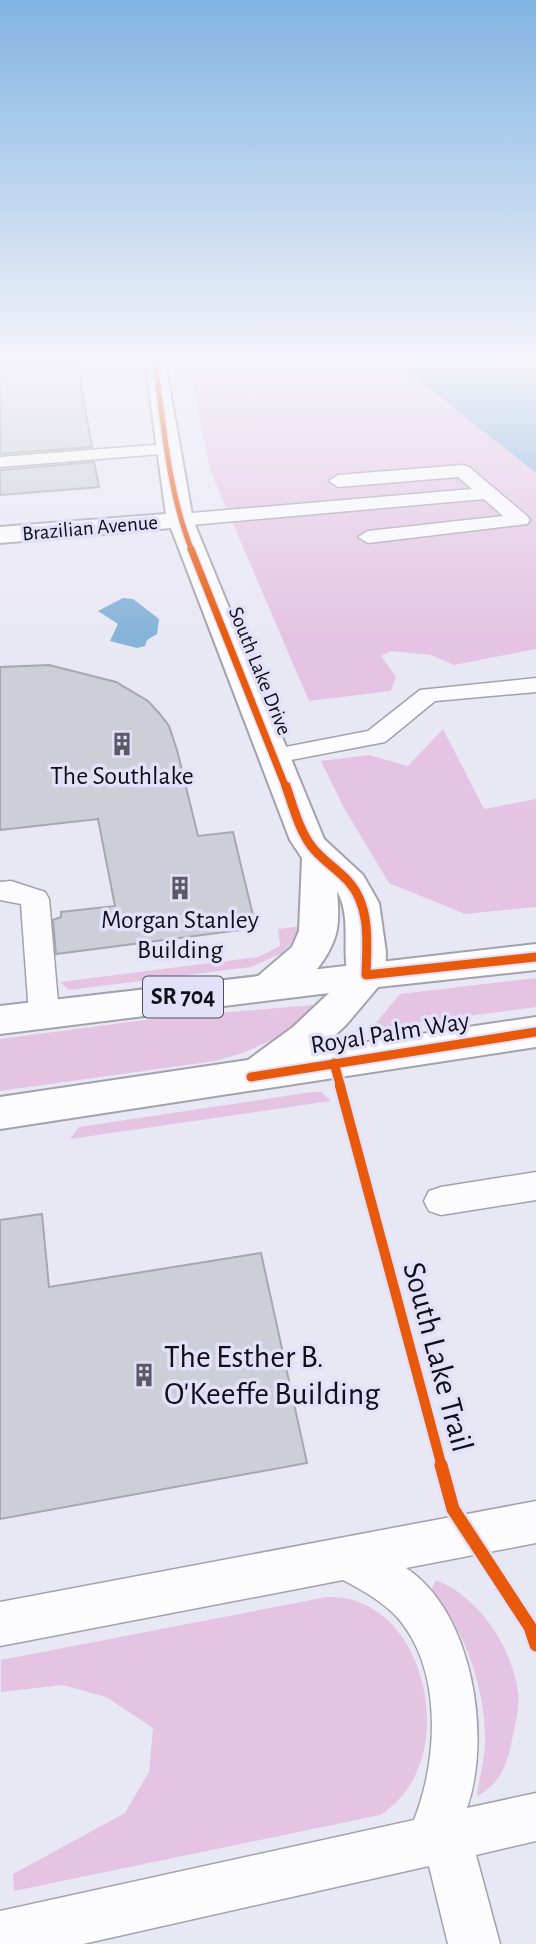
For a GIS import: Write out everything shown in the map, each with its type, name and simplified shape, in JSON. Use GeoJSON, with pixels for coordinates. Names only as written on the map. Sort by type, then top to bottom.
{"type":"FeatureCollection","features":[{"type":"Feature","properties":{"kind":"street","name":"South Lake Drive"},"geometry":{"type":"LineString","coordinates":[[168,453],[180,520],[307,840],[319,859],[351,884],[359,899],[367,942],[366,975]]}},
{"type":"Feature","properties":{"kind":"street","name":"Brazilian Avenue"},"geometry":{"type":"LineString","coordinates":[[0,536],[180,520]]}},
{"type":"Feature","properties":{"kind":"street","name":"South Lake Drive"},"geometry":{"type":"LineString","coordinates":[[272,986],[301,964],[317,942],[322,906],[318,891],[319,859]]}},
{"type":"Feature","properties":{"kind":"street","name":"SR 704"},"geometry":{"type":"LineString","coordinates":[[0,1020],[536,957]]}},
{"type":"Feature","properties":{"kind":"street"},"geometry":{"type":"LineString","coordinates":[[251,1077],[303,1043],[328,1021],[366,975]]}},
{"type":"Feature","properties":{"kind":"street","name":"Royal Palm Way"},"geometry":{"type":"LineString","coordinates":[[0,1113],[536,1032]]}},
{"type":"Feature","properties":{"kind":"lane"},"geometry":{"type":"LineString","coordinates":[[0,461],[115,453]]}},
{"type":"Feature","properties":{"kind":"lane"},"geometry":{"type":"LineString","coordinates":[[338,481],[463,471],[520,520],[368,537]]}},
{"type":"Feature","properties":{"kind":"lane"},"geometry":{"type":"LineString","coordinates":[[180,520],[488,493]]}},
{"type":"Feature","properties":{"kind":"lane"},"geometry":{"type":"LineString","coordinates":[[275,756],[376,737],[428,695],[536,685]]}},
{"type":"Feature","properties":{"kind":"lane"},"geometry":{"type":"LineString","coordinates":[[0,891],[12,890],[35,898],[44,1014]]}},
{"type":"Feature","properties":{"kind":"lane"},"geometry":{"type":"LineString","coordinates":[[441,1200],[536,1186]]}},
{"type":"Feature","properties":{"kind":"lane"},"geometry":{"type":"LineString","coordinates":[[0,1624],[536,1522]]}},
{"type":"Feature","properties":{"kind":"lane"},"geometry":{"type":"LineString","coordinates":[[345,1557],[383,1579],[418,1608],[444,1661],[456,1722],[452,1777],[438,1839],[474,1944]]}},
{"type":"Feature","properties":{"kind":"lane"},"geometry":{"type":"LineString","coordinates":[[0,1937],[536,1817]]}},
{"type":"Feature","properties":{"kind":"shaded area"},"geometry":{"type":"Polygon","coordinates":[[[207,453],[510,453],[536,473],[536,649],[454,665],[431,655],[391,651],[381,656],[396,677],[391,691],[309,701],[210,470],[207,453]]]}},
{"type":"Feature","properties":{"kind":"shaded area"},"geometry":{"type":"Polygon","coordinates":[[[443,729],[484,809],[536,799],[536,907],[465,914],[389,883],[344,808],[321,761],[369,755],[408,766],[443,729]]]}},
{"type":"Feature","properties":{"kind":"shaded area"},"geometry":{"type":"Polygon","coordinates":[[[303,926],[300,935],[282,953],[251,967],[69,990],[60,982],[258,957],[280,946],[278,929],[303,926]]]}},
{"type":"Feature","properties":{"kind":"shaded area"},"geometry":{"type":"Polygon","coordinates":[[[536,978],[536,1007],[378,1028],[374,1025],[400,994],[536,978]]]}},
{"type":"Feature","properties":{"kind":"shaded area"},"geometry":{"type":"Polygon","coordinates":[[[313,1005],[316,1007],[285,1034],[243,1053],[215,1061],[0,1091],[0,1039],[160,1018],[313,1005]]]}},
{"type":"Feature","properties":{"kind":"shaded area"},"geometry":{"type":"Polygon","coordinates":[[[321,1092],[331,1101],[70,1139],[79,1127],[321,1092]]]}},
{"type":"Feature","properties":{"kind":"shaded area"},"geometry":{"type":"Polygon","coordinates":[[[436,1580],[466,1598],[479,1611],[501,1641],[515,1675],[518,1705],[507,1761],[496,1781],[477,1796],[485,1749],[482,1701],[463,1642],[454,1623],[431,1590],[436,1580]]]}},
{"type":"Feature","properties":{"kind":"shaded area"},"geometry":{"type":"Polygon","coordinates":[[[327,1597],[362,1603],[390,1623],[411,1651],[423,1686],[427,1723],[422,1759],[406,1791],[380,1815],[14,1891],[13,1874],[125,1813],[149,1772],[153,1728],[106,1697],[63,1685],[1,1692],[1,1660],[327,1597]]]}},
{"type":"Feature","properties":{"kind":"water"},"geometry":{"type":"Polygon","coordinates":[[[510,453],[536,453],[536,473],[510,453]]]}},
{"type":"Feature","properties":{"kind":"water"},"geometry":{"type":"Polygon","coordinates":[[[123,598],[133,599],[159,619],[157,634],[147,640],[145,646],[137,648],[110,641],[118,624],[98,611],[123,598]]]}},
{"type":"Feature","properties":{"kind":"building"},"geometry":{"type":"Polygon","coordinates":[[[94,462],[99,487],[0,495],[0,470],[94,462]]]}},
{"type":"Feature","properties":{"kind":"building"},"geometry":{"type":"Polygon","coordinates":[[[49,665],[116,682],[148,701],[159,713],[169,726],[177,750],[198,836],[233,832],[256,928],[56,954],[53,920],[61,917],[61,912],[115,906],[98,819],[0,830],[0,667],[49,665]]]}},
{"type":"Feature","properties":{"kind":"building","name":"The Esther B. O'Keeffe Building"},"geometry":{"type":"Polygon","coordinates":[[[42,1214],[49,1287],[261,1253],[307,1463],[0,1519],[0,1220],[42,1214]]]}},
{"type":"Feature","properties":{"kind":"cycle path"},"geometry":{"type":"LineString","coordinates":[[167,453],[180,520],[307,840],[318,854],[350,883],[361,903],[366,927],[366,975],[536,957]]}},
{"type":"Feature","properties":{"kind":"cycle path"},"geometry":{"type":"LineString","coordinates":[[251,1077],[536,1032]]}},
{"type":"Feature","properties":{"kind":"cycle path","name":"South Lake Trail"},"geometry":{"type":"LineString","coordinates":[[334,1063],[453,1509],[530,1627],[536,1645]]}},
{"type":"Feature","properties":{"kind":"place","name":"The Southlake"},"geometry":{"type":"Point","coordinates":[122,744]}},
{"type":"Feature","properties":{"kind":"place","name":"Morgan Stanley Building"},"geometry":{"type":"Point","coordinates":[180,888]}},
{"type":"Feature","properties":{"kind":"place","name":"The Esther B. O'Keeffe Building"},"geometry":{"type":"Point","coordinates":[144,1375]}}]}
